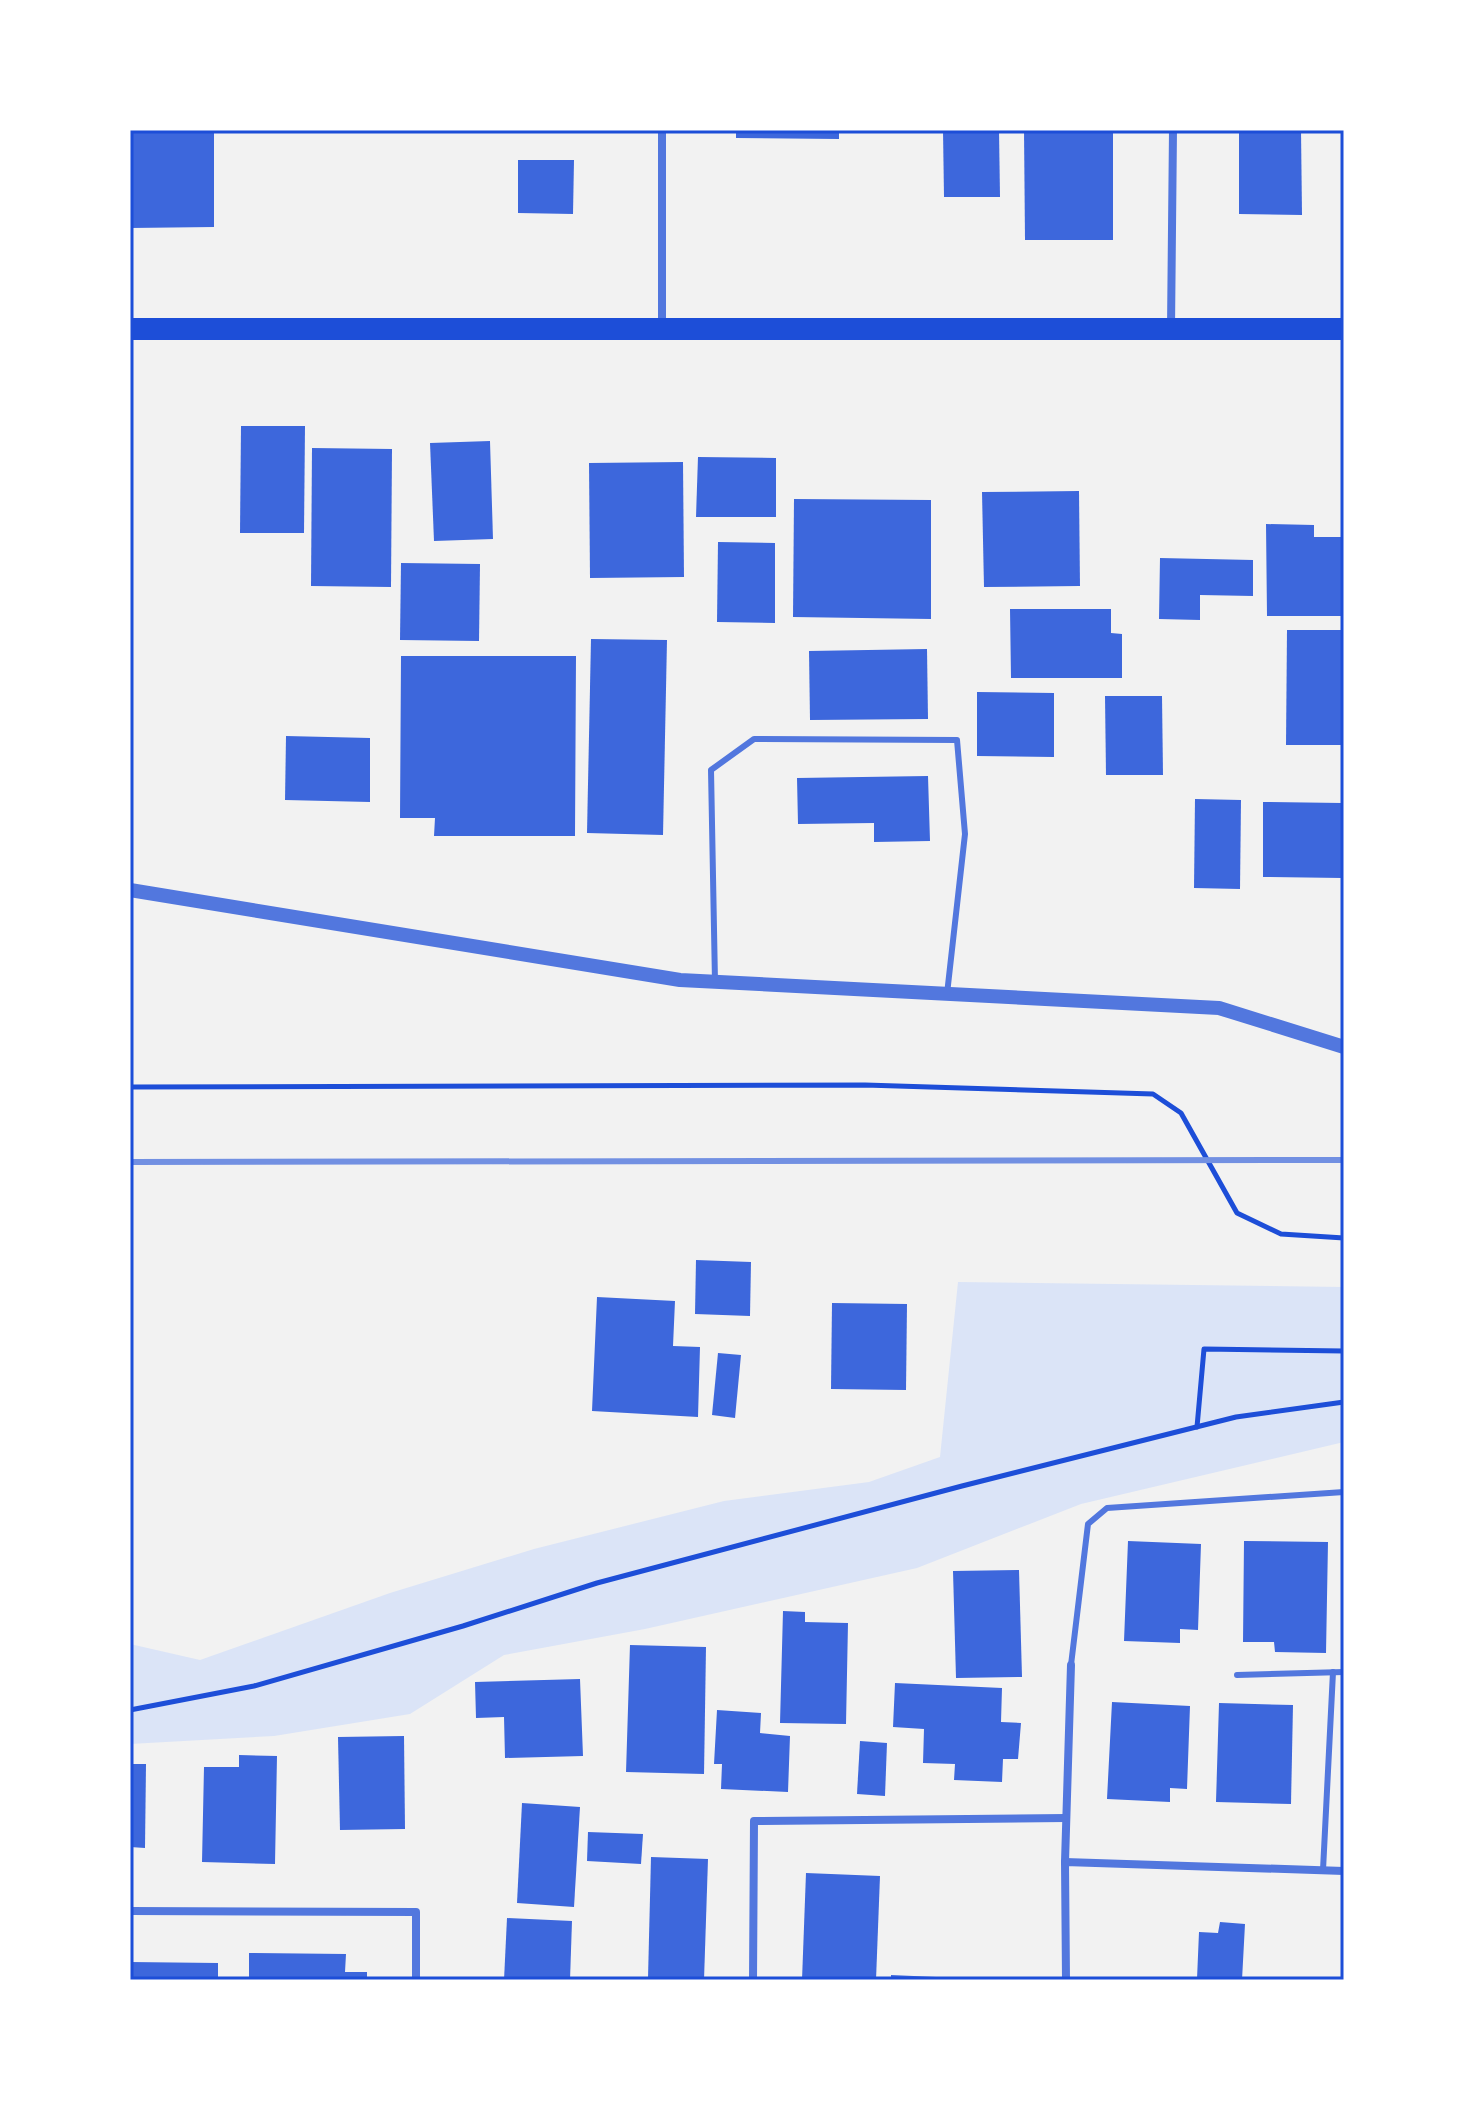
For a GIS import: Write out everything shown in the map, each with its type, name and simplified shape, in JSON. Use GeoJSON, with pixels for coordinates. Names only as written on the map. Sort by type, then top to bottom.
{"type":"FeatureCollection","features":[{"type":"Feature","properties":{"kind":"highway"},"geometry":{"type":"LineString","coordinates":[[130,329],[1344,329]]}},
{"type":"Feature","properties":{"kind":"street"},"geometry":{"type":"LineString","coordinates":[[662,130],[662,331]]}},
{"type":"Feature","properties":{"kind":"street"},"geometry":{"type":"LineString","coordinates":[[1171,329],[1173,130]]}},
{"type":"Feature","properties":{"kind":"street"},"geometry":{"type":"LineString","coordinates":[[130,890],[680,980],[1219,1008],[1344,1047]]}},
{"type":"Feature","properties":{"kind":"street"},"geometry":{"type":"LineString","coordinates":[[1066,1980],[1065,1862],[1071,1665]]}},
{"type":"Feature","properties":{"kind":"street"},"geometry":{"type":"LineString","coordinates":[[753,1980],[754,1821],[1066,1818]]}},
{"type":"Feature","properties":{"kind":"street"},"geometry":{"type":"LineString","coordinates":[[1065,1862],[1344,1871]]}},
{"type":"Feature","properties":{"kind":"street"},"geometry":{"type":"LineString","coordinates":[[130,1911],[416,1912],[416,1980]]}},
{"type":"Feature","properties":{"kind":"lane"},"geometry":{"type":"LineString","coordinates":[[715,982],[711,770],[754,739],[957,740],[965,834],[947,994]]}},
{"type":"Feature","properties":{"kind":"lane"},"geometry":{"type":"LineString","coordinates":[[1071,1665],[1088,1524],[1107,1508],[1344,1492]]}},
{"type":"Feature","properties":{"kind":"lane"},"geometry":{"type":"LineString","coordinates":[[1323,1870],[1333,1672]]}},
{"type":"Feature","properties":{"kind":"lane"},"geometry":{"type":"LineString","coordinates":[[1237,1675],[1344,1672]]}},
{"type":"Feature","properties":{"kind":"path"},"geometry":{"type":"LineString","coordinates":[[130,1087],[865,1085],[1153,1094],[1181,1113],[1237,1213],[1281,1234],[1344,1238]]}},
{"type":"Feature","properties":{"kind":"path"},"geometry":{"type":"LineString","coordinates":[[1197,1427],[1204,1349],[1344,1351]]}},
{"type":"Feature","properties":{"kind":"path"},"geometry":{"type":"LineString","coordinates":[[130,1710],[254,1686],[463,1626],[597,1583],[962,1486],[1236,1417],[1344,1402]]}},
{"type":"Feature","properties":{"kind":"shaded area"},"geometry":{"type":"Polygon","coordinates":[[[958,1282],[1344,1287],[1344,1442],[1081,1504],[917,1568],[645,1629],[504,1655],[410,1714],[274,1736],[130,1744],[130,1644],[200,1660],[390,1593],[534,1549],[724,1501],[869,1482],[940,1457],[958,1282]]]}},
{"type":"Feature","properties":{"kind":"building"},"geometry":{"type":"Polygon","coordinates":[[[130,130],[214,130],[214,227],[130,228],[130,130]]]}},
{"type":"Feature","properties":{"kind":"building"},"geometry":{"type":"Polygon","coordinates":[[[736,130],[839,130],[839,139],[736,138],[736,130]]]}},
{"type":"Feature","properties":{"kind":"building"},"geometry":{"type":"Polygon","coordinates":[[[943,130],[999,130],[1000,197],[944,197],[943,130]]]}},
{"type":"Feature","properties":{"kind":"building"},"geometry":{"type":"Polygon","coordinates":[[[1024,130],[1113,130],[1113,240],[1025,240],[1024,130]]]}},
{"type":"Feature","properties":{"kind":"building"},"geometry":{"type":"Polygon","coordinates":[[[1239,130],[1301,130],[1302,215],[1239,214],[1239,130]]]}},
{"type":"Feature","properties":{"kind":"building"},"geometry":{"type":"Polygon","coordinates":[[[518,160],[574,160],[573,214],[518,213],[518,160]]]}},
{"type":"Feature","properties":{"kind":"building"},"geometry":{"type":"Polygon","coordinates":[[[241,426],[305,426],[304,533],[240,533],[241,426]]]}},
{"type":"Feature","properties":{"kind":"building"},"geometry":{"type":"Polygon","coordinates":[[[490,441],[493,539],[434,541],[430,443],[490,441]]]}},
{"type":"Feature","properties":{"kind":"building"},"geometry":{"type":"Polygon","coordinates":[[[312,448],[392,449],[391,587],[311,586],[312,448]]]}},
{"type":"Feature","properties":{"kind":"building"},"geometry":{"type":"Polygon","coordinates":[[[698,457],[776,458],[776,517],[696,517],[698,457]]]}},
{"type":"Feature","properties":{"kind":"building"},"geometry":{"type":"Polygon","coordinates":[[[683,462],[684,577],[590,578],[589,463],[683,462]]]}},
{"type":"Feature","properties":{"kind":"building"},"geometry":{"type":"Polygon","coordinates":[[[1079,491],[1080,586],[984,587],[982,492],[1079,491]]]}},
{"type":"Feature","properties":{"kind":"building"},"geometry":{"type":"Polygon","coordinates":[[[794,499],[931,500],[931,619],[793,617],[794,499]]]}},
{"type":"Feature","properties":{"kind":"building"},"geometry":{"type":"Polygon","coordinates":[[[1266,524],[1314,525],[1314,537],[1344,537],[1344,616],[1267,616],[1266,524]]]}},
{"type":"Feature","properties":{"kind":"building"},"geometry":{"type":"Polygon","coordinates":[[[718,542],[775,543],[775,623],[717,622],[718,542]]]}},
{"type":"Feature","properties":{"kind":"building"},"geometry":{"type":"Polygon","coordinates":[[[1160,558],[1253,560],[1253,596],[1200,595],[1200,620],[1159,619],[1160,558]]]}},
{"type":"Feature","properties":{"kind":"building"},"geometry":{"type":"Polygon","coordinates":[[[401,563],[480,564],[479,641],[400,640],[401,563]]]}},
{"type":"Feature","properties":{"kind":"building"},"geometry":{"type":"Polygon","coordinates":[[[1010,609],[1111,609],[1111,633],[1122,634],[1122,678],[1011,678],[1010,609]]]}},
{"type":"Feature","properties":{"kind":"building"},"geometry":{"type":"Polygon","coordinates":[[[1287,630],[1342,630],[1344,745],[1286,745],[1287,630]]]}},
{"type":"Feature","properties":{"kind":"building"},"geometry":{"type":"Polygon","coordinates":[[[591,639],[667,640],[663,835],[587,833],[591,639]]]}},
{"type":"Feature","properties":{"kind":"building"},"geometry":{"type":"Polygon","coordinates":[[[927,649],[928,719],[810,720],[809,651],[927,649]]]}},
{"type":"Feature","properties":{"kind":"building"},"geometry":{"type":"Polygon","coordinates":[[[401,656],[576,656],[575,836],[434,836],[435,818],[400,818],[401,656]]]}},
{"type":"Feature","properties":{"kind":"building"},"geometry":{"type":"Polygon","coordinates":[[[977,692],[1054,693],[1054,757],[977,756],[977,692]]]}},
{"type":"Feature","properties":{"kind":"building"},"geometry":{"type":"Polygon","coordinates":[[[1105,696],[1162,696],[1163,775],[1106,775],[1105,696]]]}},
{"type":"Feature","properties":{"kind":"building"},"geometry":{"type":"Polygon","coordinates":[[[286,736],[370,738],[370,802],[285,800],[286,736]]]}},
{"type":"Feature","properties":{"kind":"building"},"geometry":{"type":"Polygon","coordinates":[[[928,776],[930,841],[874,842],[874,823],[798,824],[797,778],[928,776]]]}},
{"type":"Feature","properties":{"kind":"building"},"geometry":{"type":"Polygon","coordinates":[[[1195,799],[1241,800],[1240,889],[1194,888],[1195,799]]]}},
{"type":"Feature","properties":{"kind":"building"},"geometry":{"type":"Polygon","coordinates":[[[1263,802],[1342,803],[1342,878],[1263,877],[1263,802]]]}},
{"type":"Feature","properties":{"kind":"building"},"geometry":{"type":"Polygon","coordinates":[[[696,1260],[751,1262],[750,1316],[695,1314],[696,1260]]]}},
{"type":"Feature","properties":{"kind":"building"},"geometry":{"type":"Polygon","coordinates":[[[597,1297],[675,1301],[673,1346],[700,1347],[698,1417],[592,1411],[597,1297]]]}},
{"type":"Feature","properties":{"kind":"building"},"geometry":{"type":"Polygon","coordinates":[[[832,1303],[907,1304],[906,1390],[831,1389],[832,1303]]]}},
{"type":"Feature","properties":{"kind":"building"},"geometry":{"type":"Polygon","coordinates":[[[718,1353],[741,1355],[735,1418],[712,1415],[718,1353]]]}},
{"type":"Feature","properties":{"kind":"building"},"geometry":{"type":"Polygon","coordinates":[[[1128,1541],[1201,1544],[1198,1630],[1180,1629],[1180,1643],[1124,1641],[1128,1541]]]}},
{"type":"Feature","properties":{"kind":"building"},"geometry":{"type":"Polygon","coordinates":[[[1244,1541],[1328,1542],[1326,1653],[1275,1652],[1274,1642],[1243,1642],[1244,1541]]]}},
{"type":"Feature","properties":{"kind":"building"},"geometry":{"type":"Polygon","coordinates":[[[1019,1570],[1022,1677],[956,1678],[953,1571],[1019,1570]]]}},
{"type":"Feature","properties":{"kind":"building"},"geometry":{"type":"Polygon","coordinates":[[[783,1611],[805,1612],[805,1622],[848,1623],[846,1724],[780,1723],[783,1611]]]}},
{"type":"Feature","properties":{"kind":"building"},"geometry":{"type":"Polygon","coordinates":[[[630,1645],[706,1647],[704,1774],[626,1772],[630,1645]]]}},
{"type":"Feature","properties":{"kind":"building"},"geometry":{"type":"Polygon","coordinates":[[[580,1679],[583,1756],[505,1758],[504,1717],[476,1718],[475,1682],[580,1679]]]}},
{"type":"Feature","properties":{"kind":"building"},"geometry":{"type":"Polygon","coordinates":[[[895,1683],[1002,1688],[1001,1722],[1021,1723],[1018,1759],[1003,1759],[1002,1782],[954,1780],[955,1764],[923,1763],[924,1729],[893,1727],[895,1683]]]}},
{"type":"Feature","properties":{"kind":"building"},"geometry":{"type":"Polygon","coordinates":[[[1112,1702],[1190,1706],[1187,1789],[1170,1788],[1170,1802],[1107,1799],[1112,1702]]]}},
{"type":"Feature","properties":{"kind":"building"},"geometry":{"type":"Polygon","coordinates":[[[1219,1703],[1293,1705],[1291,1804],[1216,1802],[1219,1703]]]}},
{"type":"Feature","properties":{"kind":"building"},"geometry":{"type":"Polygon","coordinates":[[[717,1710],[761,1713],[760,1733],[790,1736],[788,1792],[721,1789],[722,1764],[714,1764],[717,1710]]]}},
{"type":"Feature","properties":{"kind":"building"},"geometry":{"type":"Polygon","coordinates":[[[404,1736],[405,1829],[340,1830],[338,1737],[404,1736]]]}},
{"type":"Feature","properties":{"kind":"building"},"geometry":{"type":"Polygon","coordinates":[[[860,1741],[887,1743],[885,1796],[857,1794],[860,1741]]]}},
{"type":"Feature","properties":{"kind":"building"},"geometry":{"type":"Polygon","coordinates":[[[239,1755],[277,1756],[275,1864],[202,1862],[204,1767],[239,1767],[239,1755]]]}},
{"type":"Feature","properties":{"kind":"building"},"geometry":{"type":"Polygon","coordinates":[[[130,1764],[146,1764],[145,1848],[130,1847],[130,1764]]]}},
{"type":"Feature","properties":{"kind":"building"},"geometry":{"type":"Polygon","coordinates":[[[522,1803],[580,1807],[574,1907],[517,1903],[522,1803]]]}},
{"type":"Feature","properties":{"kind":"building"},"geometry":{"type":"Polygon","coordinates":[[[588,1832],[643,1834],[641,1864],[587,1861],[588,1832]]]}},
{"type":"Feature","properties":{"kind":"building"},"geometry":{"type":"Polygon","coordinates":[[[651,1857],[708,1859],[704,1980],[648,1978],[651,1857]]]}},
{"type":"Feature","properties":{"kind":"building"},"geometry":{"type":"Polygon","coordinates":[[[806,1873],[880,1876],[876,1980],[802,1980],[806,1873]]]}},
{"type":"Feature","properties":{"kind":"building"},"geometry":{"type":"Polygon","coordinates":[[[507,1918],[572,1921],[570,1980],[504,1980],[507,1918]]]}},
{"type":"Feature","properties":{"kind":"building"},"geometry":{"type":"Polygon","coordinates":[[[1220,1922],[1245,1924],[1242,1980],[1197,1979],[1199,1932],[1218,1933],[1220,1922]]]}},
{"type":"Feature","properties":{"kind":"building"},"geometry":{"type":"Polygon","coordinates":[[[249,1953],[346,1954],[345,1972],[367,1972],[367,1980],[249,1980],[249,1953]]]}},
{"type":"Feature","properties":{"kind":"building"},"geometry":{"type":"Polygon","coordinates":[[[130,1962],[218,1963],[218,1980],[130,1980],[130,1962]]]}},
{"type":"Feature","properties":{"kind":"building"},"geometry":{"type":"Polygon","coordinates":[[[891,1975],[959,1978],[959,1980],[891,1980],[891,1975]]]}},
{"type":"Feature","properties":{"kind":"railway"},"geometry":{"type":"LineString","coordinates":[[130,1162],[1344,1160]]}}]}
